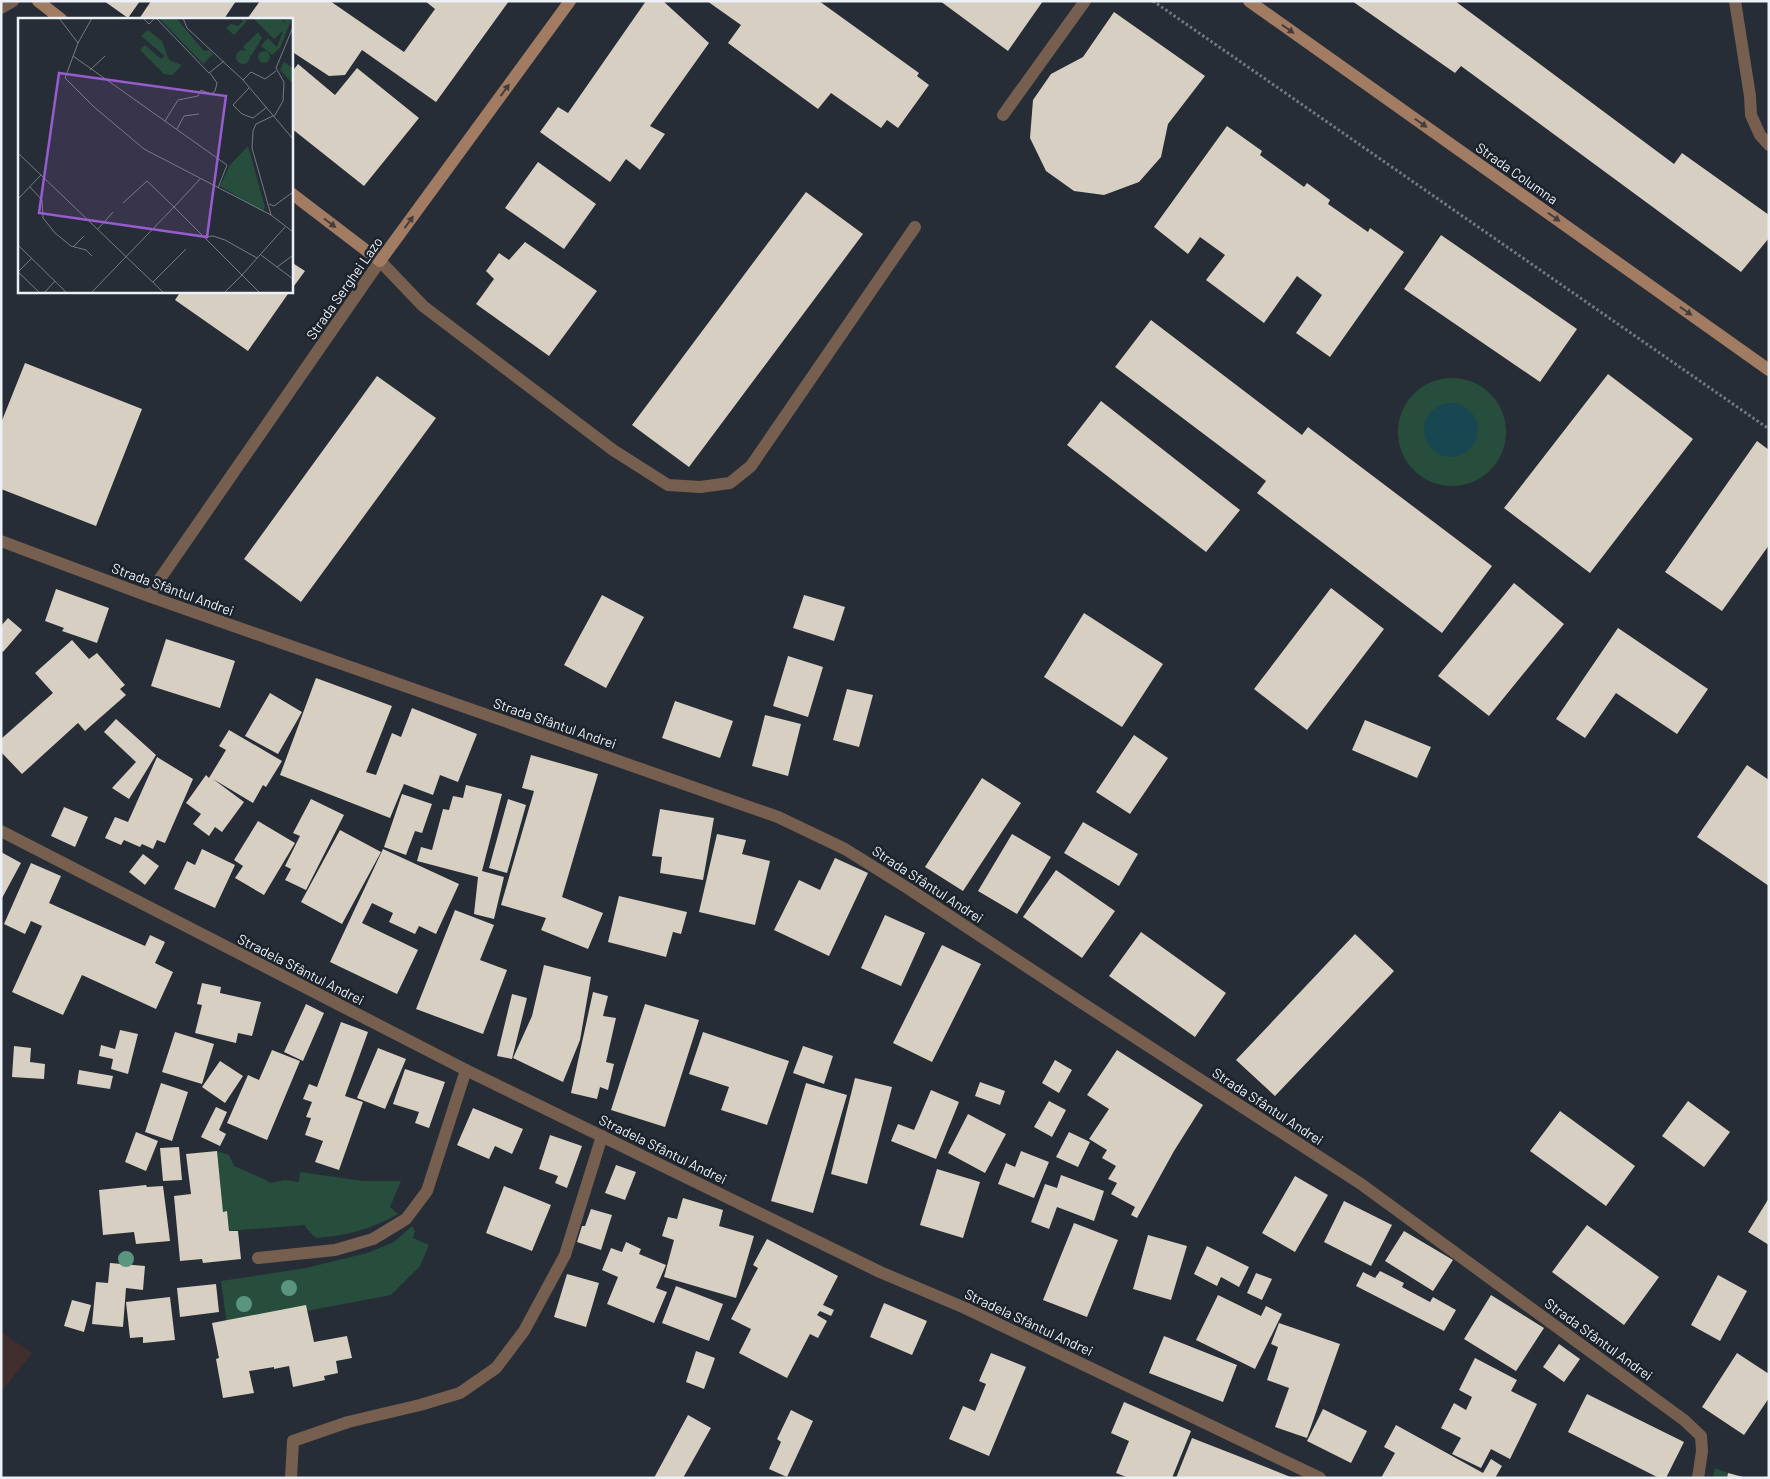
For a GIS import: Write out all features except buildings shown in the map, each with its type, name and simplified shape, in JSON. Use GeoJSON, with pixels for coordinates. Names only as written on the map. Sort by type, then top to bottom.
{"type":"FeatureCollection","features":[{"type":"Feature","properties":{"kind":"main road"},"geometry":{"type":"LineString","coordinates":[[38,1],[60,18]]}},
{"type":"Feature","properties":{"kind":"main road","name":"Strada Serghei Lazo"},"geometry":{"type":"LineString","coordinates":[[380,261],[570,1]]}},
{"type":"Feature","properties":{"kind":"main road","name":"Strada Columna"},"geometry":{"type":"LineString","coordinates":[[1249,1],[1769,370]]}},
{"type":"Feature","properties":{"kind":"main road"},"geometry":{"type":"LineString","coordinates":[[292,194],[380,261]]}},
{"type":"Feature","properties":{"kind":"street"},"geometry":{"type":"LineString","coordinates":[[1,8],[13,1]]}},
{"type":"Feature","properties":{"kind":"street"},"geometry":{"type":"LineString","coordinates":[[1004,116],[1085,1]]}},
{"type":"Feature","properties":{"kind":"street"},"geometry":{"type":"LineString","coordinates":[[1735,1],[1750,96],[1751,115],[1760,135],[1769,145]]}},
{"type":"Feature","properties":{"kind":"street"},"geometry":{"type":"LineString","coordinates":[[380,261],[422,306],[613,450],[668,485],[700,488],[730,483],[751,466],[915,226]]}},
{"type":"Feature","properties":{"kind":"street","name":"Strada Serghei Lazo"},"geometry":{"type":"LineString","coordinates":[[148,596],[380,261]]}},
{"type":"Feature","properties":{"kind":"street","name":"Strada Sfântul Andrei"},"geometry":{"type":"LineString","coordinates":[[1,541],[148,596],[778,817],[845,849],[1361,1184],[1676,1414],[1701,1436],[1702,1451],[1698,1476]]}},
{"type":"Feature","properties":{"kind":"street","name":"Stradela Sfântul Andrei"},"geometry":{"type":"LineString","coordinates":[[1,831],[466,1070],[880,1272],[965,1308],[1320,1478]]}},
{"type":"Feature","properties":{"kind":"street"},"geometry":{"type":"LineString","coordinates":[[258,1258],[335,1250],[373,1239],[406,1218],[427,1191],[466,1070]]}},
{"type":"Feature","properties":{"kind":"street"},"geometry":{"type":"LineString","coordinates":[[291,1478],[293,1441],[348,1422],[420,1405],[460,1393],[496,1368],[524,1331],[565,1255],[602,1136]]}},
{"type":"Feature","properties":{"kind":"path"},"geometry":{"type":"LineString","coordinates":[[1153,1],[1769,429]]}},
{"type":"Feature","properties":{"kind":"shaded area"},"geometry":{"type":"Polygon","coordinates":[[[1,1332],[32,1353],[1,1392],[1,1332]]]}},
{"type":"Feature","properties":{"kind":"green space"},"geometry":{"type":"Polygon","coordinates":[[[1452,378],[1473,382],[1490,394],[1502,411],[1506,432],[1502,453],[1490,470],[1473,482],[1452,486],[1431,482],[1414,470],[1402,453],[1398,432],[1402,411],[1414,394],[1431,382],[1452,378]]]}},
{"type":"Feature","properties":{"kind":"green space"},"geometry":{"type":"Polygon","coordinates":[[[217,1151],[229,1155],[234,1166],[270,1183],[285,1180],[299,1182],[300,1172],[363,1181],[401,1181],[390,1207],[398,1214],[368,1228],[327,1237],[316,1238],[305,1225],[229,1231],[227,1212],[223,1212],[217,1151]]]}},
{"type":"Feature","properties":{"kind":"green space"},"geometry":{"type":"Polygon","coordinates":[[[412,1226],[415,1231],[413,1238],[429,1245],[420,1266],[391,1295],[227,1326],[221,1281],[306,1268],[367,1253],[394,1242],[412,1226]]]}},
{"type":"Feature","properties":{"kind":"green space"},"geometry":{"type":"Polygon","coordinates":[[[1715,1468],[1728,1473],[1727,1478],[1713,1478],[1715,1468]]]}},
{"type":"Feature","properties":{"kind":"water"},"geometry":{"type":"Polygon","coordinates":[[[1451,403],[1461,405],[1470,411],[1476,420],[1478,430],[1476,440],[1470,449],[1461,455],[1451,457],[1441,455],[1432,449],[1426,440],[1424,430],[1426,420],[1432,411],[1441,405],[1451,403]]]}}]}
